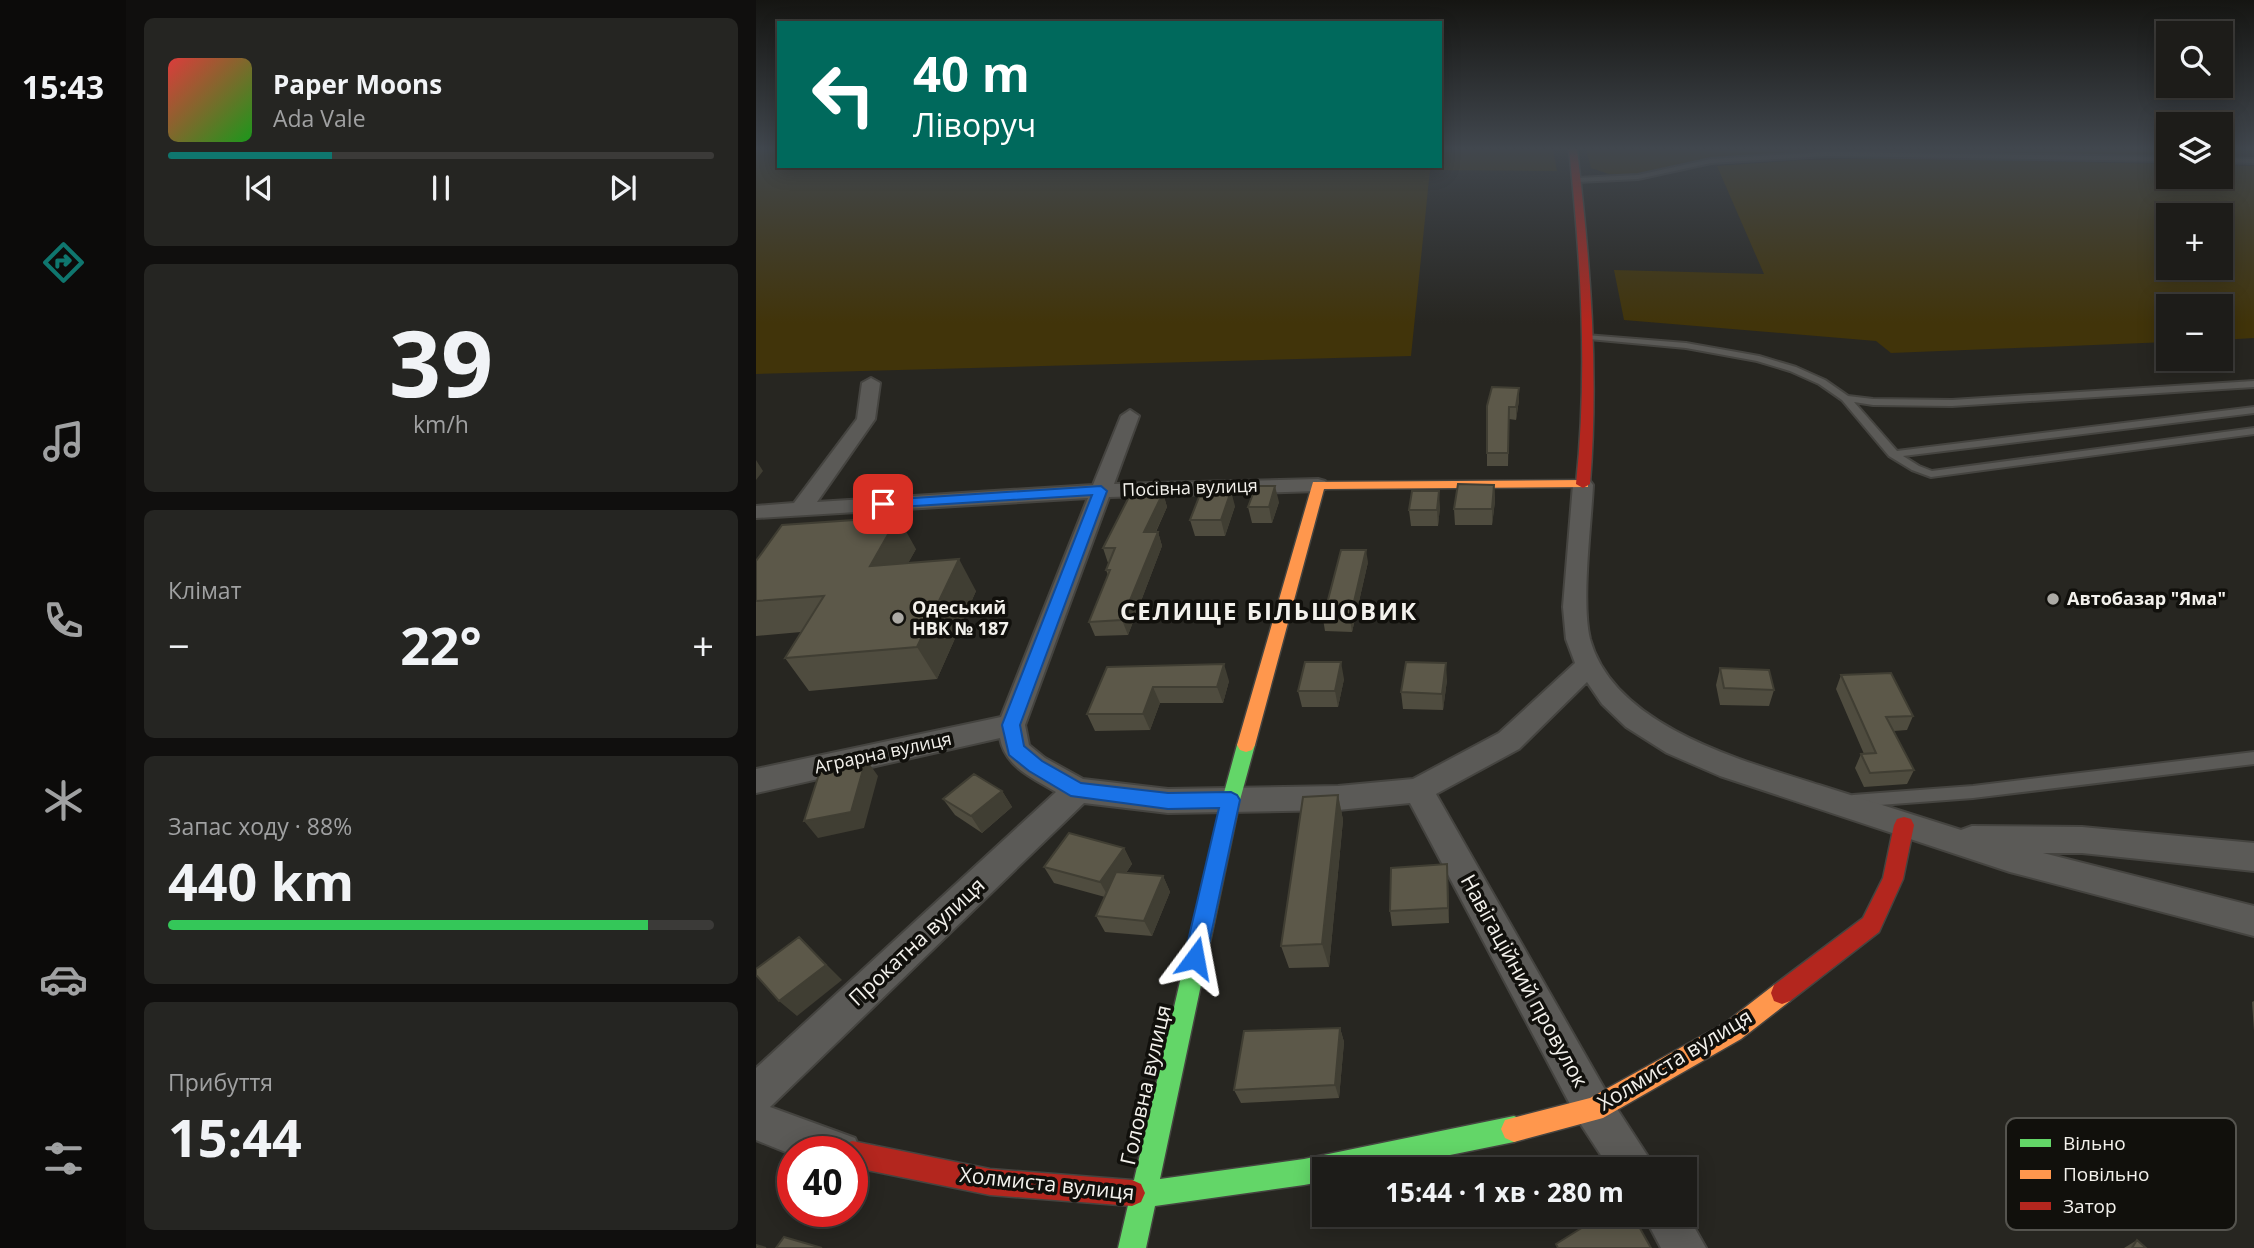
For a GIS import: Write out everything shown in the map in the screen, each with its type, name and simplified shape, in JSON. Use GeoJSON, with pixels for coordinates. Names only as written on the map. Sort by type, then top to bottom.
{"type":"FeatureCollection","features":[{"type":"Feature","properties":{"kind":"street"},"geometry":{"type":"LineString","coordinates":[[1579,207],[1589,337],[1589,444],[1583,485],[1575,607],[1578,639],[1589,665],[1611,697],[1636,720],[1677,745],[1730,768],[1950,840],[2254,921]]}},
{"type":"Feature","properties":{"kind":"street"},"geometry":{"type":"LineString","coordinates":[[801,509],[866,419],[871,383]]}},
{"type":"Feature","properties":{"kind":"street"},"geometry":{"type":"LineString","coordinates":[[1130,416],[1011,725],[1016,750],[1035,766],[1077,790],[1168,801],[1338,798],[1418,790],[1509,741],[1589,665]]}},
{"type":"Feature","properties":{"kind":"street","name":"Посівна вулиця"},"geometry":{"type":"LineString","coordinates":[[756,512],[1101,491],[1318,485],[1583,485]]}},
{"type":"Feature","properties":{"kind":"street","name":"Головна вулиця"},"geometry":{"type":"LineString","coordinates":[[1132,1248],[1231,800],[1318,485]]}},
{"type":"Feature","properties":{"kind":"street","name":"Аграрна вулиця"},"geometry":{"type":"LineString","coordinates":[[756,781],[1011,725]]}},
{"type":"Feature","properties":{"kind":"street","name":"Прокатна вулиця"},"geometry":{"type":"LineString","coordinates":[[756,1094],[1077,790]]}},
{"type":"Feature","properties":{"kind":"street","name":"Навігаційний провулок"},"geometry":{"type":"LineString","coordinates":[[1418,790],[1594,1109],[1625,1157]]}},
{"type":"Feature","properties":{"kind":"street","name":"Холмиста вулиця"},"geometry":{"type":"LineString","coordinates":[[868,1157],[990,1182],[1143,1194],[1304,1172],[1481,1138],[1594,1109],[1733,1031],[1871,925],[1893,879],[1904,825]]}},
{"type":"Feature","properties":{"kind":"street"},"geometry":{"type":"LineString","coordinates":[[1950,840],[2082,840],[2254,857]]}},
{"type":"Feature","properties":{"kind":"street"},"geometry":{"type":"LineString","coordinates":[[756,1120],[794,1136]]}},
{"type":"Feature","properties":{"kind":"street"},"geometry":{"type":"LineString","coordinates":[[1671,1227],[1685,1248]]}},
{"type":"Feature","properties":{"kind":"lane"},"geometry":{"type":"LineString","coordinates":[[1589,337],[1646,340],[1727,351],[1798,372],[1844,398],[1892,454],[1917,470],[1931,474],[2254,431]]}},
{"type":"Feature","properties":{"kind":"lane"},"geometry":{"type":"LineString","coordinates":[[1844,398],[1872,402],[1952,403],[2254,384]]}},
{"type":"Feature","properties":{"kind":"lane"},"geometry":{"type":"LineString","coordinates":[[1892,454],[2254,410]]}},
{"type":"Feature","properties":{"kind":"lane"},"geometry":{"type":"LineString","coordinates":[[1835,803],[1973,792],[2254,758]]}},
{"type":"Feature","properties":{"kind":"shaded area"},"geometry":{"type":"Polygon","coordinates":[[[756,207],[1426,207],[1411,356],[756,374],[756,207]]]}},
{"type":"Feature","properties":{"kind":"shaded area"},"geometry":{"type":"Polygon","coordinates":[[[1735,207],[2156,207],[2156,280],[2233,280],[2233,207],[2254,207],[2254,338],[2233,339],[2233,294],[2156,294],[2156,342],[1891,353],[1876,341],[1624,320],[1614,270],[1764,274],[1735,207]]]}},
{"type":"Feature","properties":{"kind":"building"},"geometry":{"type":"Polygon","coordinates":[[[1492,387],[1519,388],[1516,407],[1509,407],[1508,453],[1487,453],[1487,406],[1492,387]]]}},
{"type":"Feature","properties":{"kind":"building"},"geometry":{"type":"Polygon","coordinates":[[[1458,484],[1494,485],[1492,509],[1454,509],[1458,484]]]}},
{"type":"Feature","properties":{"kind":"building"},"geometry":{"type":"Polygon","coordinates":[[[1256,486],[1275,486],[1269,507],[1248,507],[1256,486]]]}},
{"type":"Feature","properties":{"kind":"building"},"geometry":{"type":"Polygon","coordinates":[[[1211,491],[1231,491],[1221,520],[1190,520],[1199,497],[1208,497],[1211,491]]]}},
{"type":"Feature","properties":{"kind":"building"},"geometry":{"type":"Polygon","coordinates":[[[1412,491],[1439,491],[1437,510],[1409,510],[1412,491]]]}},
{"type":"Feature","properties":{"kind":"building"},"geometry":{"type":"Polygon","coordinates":[[[1131,493],[1163,493],[1144,532],[1158,532],[1122,620],[1089,622],[1110,570],[1106,570],[1115,548],[1103,548],[1131,493]]]}},
{"type":"Feature","properties":{"kind":"building"},"geometry":{"type":"Polygon","coordinates":[[[898,517],[870,566],[959,559],[917,647],[785,658],[824,596],[756,601],[756,561],[782,525],[898,517]]]}},
{"type":"Feature","properties":{"kind":"building"},"geometry":{"type":"Polygon","coordinates":[[[1341,550],[1366,550],[1350,619],[1323,619],[1341,550]]]}},
{"type":"Feature","properties":{"kind":"building"},"geometry":{"type":"Polygon","coordinates":[[[1305,662],[1341,662],[1335,691],[1298,691],[1305,662]]]}},
{"type":"Feature","properties":{"kind":"building"},"geometry":{"type":"Polygon","coordinates":[[[1406,662],[1446,663],[1442,694],[1401,692],[1406,662]]]}},
{"type":"Feature","properties":{"kind":"building"},"geometry":{"type":"Polygon","coordinates":[[[1224,664],[1217,687],[1153,687],[1143,714],[1087,714],[1107,667],[1224,664]]]}},
{"type":"Feature","properties":{"kind":"building"},"geometry":{"type":"Polygon","coordinates":[[[1720,668],[1769,670],[1774,690],[1724,688],[1720,668]]]}},
{"type":"Feature","properties":{"kind":"building"},"geometry":{"type":"Polygon","coordinates":[[[1891,673],[1913,716],[1886,717],[1914,770],[1870,773],[1861,754],[1876,753],[1841,675],[1891,673]]]}},
{"type":"Feature","properties":{"kind":"building"},"geometry":{"type":"Polygon","coordinates":[[[866,759],[851,812],[804,821],[821,768],[866,759]]]}},
{"type":"Feature","properties":{"kind":"building"},"geometry":{"type":"Polygon","coordinates":[[[974,774],[1002,791],[971,816],[943,799],[974,774]]]}},
{"type":"Feature","properties":{"kind":"building"},"geometry":{"type":"Polygon","coordinates":[[[1338,795],[1322,944],[1281,946],[1303,797],[1338,795]]]}},
{"type":"Feature","properties":{"kind":"building"},"geometry":{"type":"Polygon","coordinates":[[[1069,833],[1124,848],[1100,882],[1044,867],[1069,833]]]}},
{"type":"Feature","properties":{"kind":"building"},"geometry":{"type":"Polygon","coordinates":[[[1447,864],[1448,908],[1390,911],[1391,868],[1447,864]]]}},
{"type":"Feature","properties":{"kind":"building"},"geometry":{"type":"Polygon","coordinates":[[[1116,872],[1163,876],[1144,921],[1096,916],[1116,872]]]}},
{"type":"Feature","properties":{"kind":"building"},"geometry":{"type":"Polygon","coordinates":[[[799,937],[826,965],[779,1001],[756,975],[756,969],[799,937]]]}},
{"type":"Feature","properties":{"kind":"building"},"geometry":{"type":"Polygon","coordinates":[[[1340,1028],[1335,1085],[1234,1090],[1244,1031],[1340,1028]]]}},
{"type":"Feature","properties":{"kind":"building"},"geometry":{"type":"Polygon","coordinates":[[[1583,1227],[1639,1227],[1651,1248],[1558,1248],[1556,1244],[1583,1227]]]}},
{"type":"Feature","properties":{"kind":"building"},"geometry":{"type":"Polygon","coordinates":[[[784,1237],[822,1248],[776,1248],[784,1237]]]}},
{"type":"Feature","properties":{"kind":"building"},"geometry":{"type":"Polygon","coordinates":[[[2137,1240],[2146,1248],[2132,1248],[2137,1240]]]}},
{"type":"Feature","properties":{"kind":"traffic: fast"},"geometry":{"type":"LineString","coordinates":[[1132,1248],[1231,800],[1246,745]]}},
{"type":"Feature","properties":{"kind":"traffic: fast"},"geometry":{"type":"LineString","coordinates":[[1132,1193],[1143,1194],[1304,1172],[1514,1129]]}},
{"type":"Feature","properties":{"kind":"traffic: slow"},"geometry":{"type":"LineString","coordinates":[[1246,745],[1318,485],[1583,484]]}},
{"type":"Feature","properties":{"kind":"traffic: slow"},"geometry":{"type":"LineString","coordinates":[[1514,1129],[1594,1109],[1733,1031],[1782,993]]}},
{"type":"Feature","properties":{"kind":"traffic: jam"},"geometry":{"type":"LineString","coordinates":[[1579,207],[1589,358],[1583,484]]}},
{"type":"Feature","properties":{"kind":"traffic: jam"},"geometry":{"type":"LineString","coordinates":[[1782,993],[1871,925],[1893,879],[1904,825]]}},
{"type":"Feature","properties":{"kind":"traffic: jam"},"geometry":{"type":"LineString","coordinates":[[868,1157],[990,1182],[1132,1193]]}},
{"type":"Feature","properties":{"kind":"place","name":"Автобазар \"Яма\""},"geometry":{"type":"Point","coordinates":[2053,599]}},
{"type":"Feature","properties":{"kind":"place","name":"Одеський НВК № 187"},"geometry":{"type":"Point","coordinates":[898,618]}},
{"type":"Feature","properties":{"kind":"district","name":"СЕЛИЩЕ БІЛЬШОВИК"},"geometry":{"type":"Point","coordinates":[1269,612]}},
{"type":"Feature","properties":{"kind":"route"},"geometry":{"type":"LineString","coordinates":[[883,504],[1101,491],[1011,725],[1016,750],[1035,766],[1077,790],[1168,801],[1231,800],[1195,958]]}}]}
